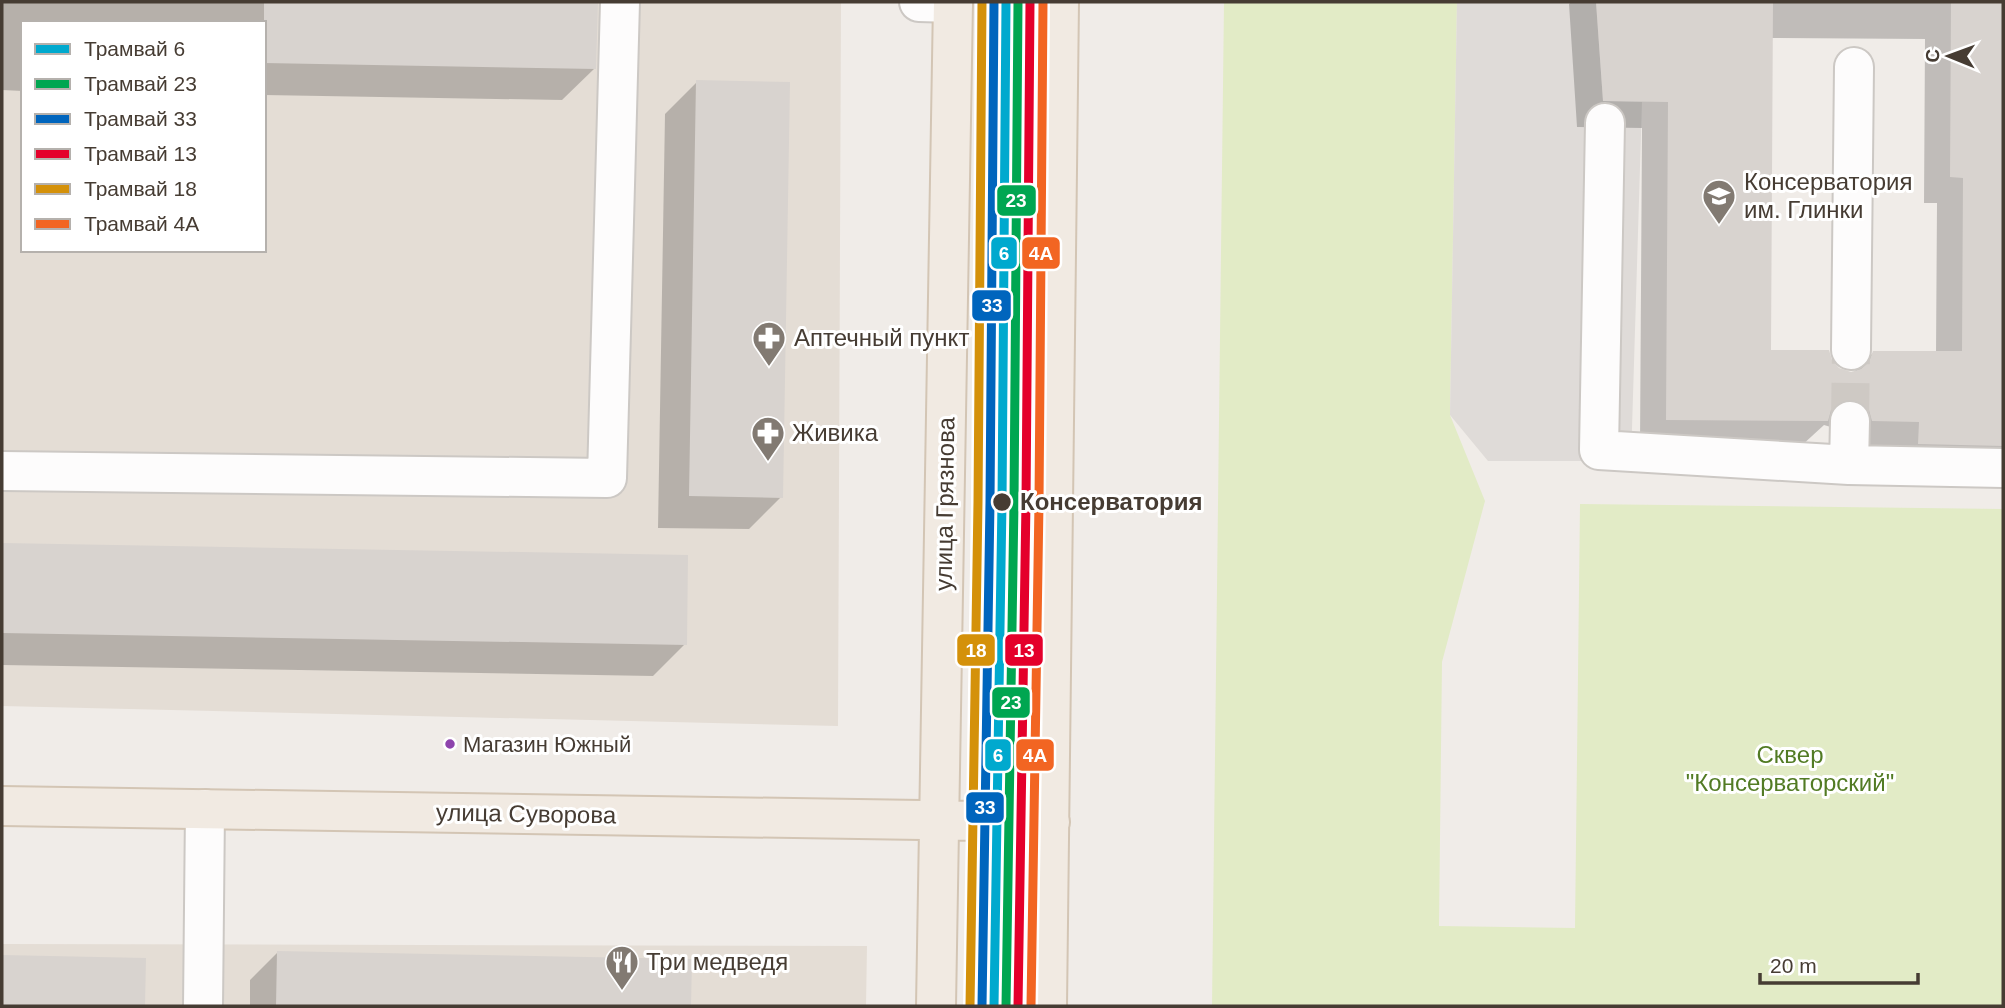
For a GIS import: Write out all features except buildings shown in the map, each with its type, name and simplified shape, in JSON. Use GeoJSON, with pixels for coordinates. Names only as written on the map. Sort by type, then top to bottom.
{"type":"FeatureCollection","features":[{"type":"Feature","properties":{"kind":"main road","name":"улица Грязнова"},"geometry":{"type":"LineString","coordinates":[[936,1006],[942,2]]}},
{"type":"Feature","properties":{"kind":"main road"},"geometry":{"type":"LineString","coordinates":[[1047,1006],[1059,2]]}},
{"type":"Feature","properties":{"kind":"main road","name":"улица Суворова"},"geometry":{"type":"LineString","coordinates":[[2,806],[1050,822]]}},
{"type":"Feature","properties":{"kind":"lane"},"geometry":{"type":"LineString","coordinates":[[2,471],[607,478],[620,2]]}},
{"type":"Feature","properties":{"kind":"lane"},"geometry":{"type":"LineString","coordinates":[[1851,350],[1854,66]]}},
{"type":"Feature","properties":{"kind":"lane"},"geometry":{"type":"LineString","coordinates":[[1605,122],[1599,450],[1849,465],[2003,468]]}},
{"type":"Feature","properties":{"kind":"lane"},"geometry":{"type":"LineString","coordinates":[[1849,465],[1850,421]]}},
{"type":"Feature","properties":{"kind":"lane"},"geometry":{"type":"LineString","coordinates":[[203,1006],[205,809]]}},
{"type":"Feature","properties":{"kind":"shaded area"},"geometry":{"type":"Polygon","coordinates":[[[2,2],[841,2],[838,726],[2,706],[2,2]]]}},
{"type":"Feature","properties":{"kind":"shaded area"},"geometry":{"type":"Polygon","coordinates":[[[1457,2],[1596,2],[1603,101],[1642,102],[1631,461],[1488,461],[1450,415],[1457,2]]]}},
{"type":"Feature","properties":{"kind":"shaded area"},"geometry":{"type":"Polygon","coordinates":[[[2,944],[867,946],[866,1006],[2,1006],[2,944]]]}},
{"type":"Feature","properties":{"kind":"green space","name":"Сквер \"Консерваторский\""},"geometry":{"type":"Polygon","coordinates":[[[1224,2],[1457,2],[1450,415],[1485,501],[1442,662],[1439,926],[1575,928],[1580,504],[2003,509],[2003,1006],[1212,1006],[1224,2]]]}},
{"type":"Feature","properties":{"kind":"tunnel"},"geometry":{"type":"LineString","coordinates":[[1850,421],[1851,350]]}},
{"type":"Feature","properties":{"kind":"tram line","name":"18"},"geometry":{"type":"LineString","coordinates":[[970,1006],[982,2]]}},
{"type":"Feature","properties":{"kind":"tram line","name":"33"},"geometry":{"type":"LineString","coordinates":[[982,1006],[994,2]]}},
{"type":"Feature","properties":{"kind":"tram line","name":"6"},"geometry":{"type":"LineString","coordinates":[[994,1006],[1006,2]]}},
{"type":"Feature","properties":{"kind":"tram line","name":"23"},"geometry":{"type":"LineString","coordinates":[[1006,1006],[1018,2]]}},
{"type":"Feature","properties":{"kind":"tram line","name":"13"},"geometry":{"type":"LineString","coordinates":[[1018,1006],[1030,2]]}},
{"type":"Feature","properties":{"kind":"tram line","name":"4А"},"geometry":{"type":"LineString","coordinates":[[1031,1006],[1043,2]]}},
{"type":"Feature","properties":{"kind":"place","name":"Консерватория им. Глинки"},"geometry":{"type":"Point","coordinates":[1719,226]}},
{"type":"Feature","properties":{"kind":"place","name":"Аптечный пункт"},"geometry":{"type":"Point","coordinates":[769,368]}},
{"type":"Feature","properties":{"kind":"place","name":"Живика"},"geometry":{"type":"Point","coordinates":[768,463]}},
{"type":"Feature","properties":{"kind":"place","name":"Консерватория"},"geometry":{"type":"Point","coordinates":[1002,502]}},
{"type":"Feature","properties":{"kind":"place","name":"Магазин Южный"},"geometry":{"type":"Point","coordinates":[450,744]}},
{"type":"Feature","properties":{"kind":"place","name":"Три медведя"},"geometry":{"type":"Point","coordinates":[622,992]}}]}
